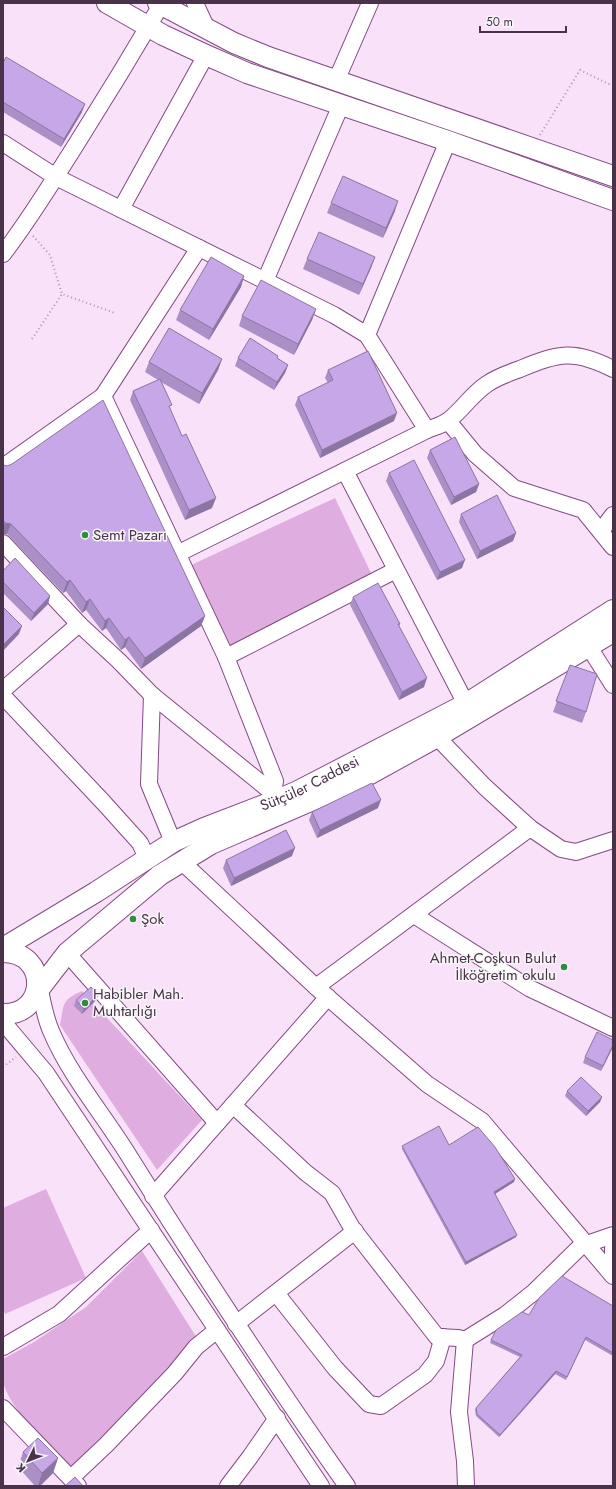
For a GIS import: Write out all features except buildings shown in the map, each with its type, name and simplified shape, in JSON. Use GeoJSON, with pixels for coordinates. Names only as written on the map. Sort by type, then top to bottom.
{"type":"FeatureCollection","features":[{"type":"Feature","properties":{"kind":"main road"},"geometry":{"type":"LineString","coordinates":[[107,3],[148,27],[206,55],[247,72],[448,141],[613,200]]}},
{"type":"Feature","properties":{"kind":"main road"},"geometry":{"type":"LineString","coordinates":[[160,4],[207,29],[268,57],[613,176]]}},
{"type":"Feature","properties":{"kind":"main road","name":"Sütçüler Caddesi"},"geometry":{"type":"LineString","coordinates":[[7,949],[173,842],[350,765],[466,704],[613,610]]}},
{"type":"Feature","properties":{"kind":"main road","name":"Sütçüler Caddesi"},"geometry":{"type":"LineString","coordinates":[[6,1017],[24,1009],[32,1001],[38,987],[67,953],[160,875],[211,844],[359,780],[437,737],[613,632]]}},
{"type":"Feature","properties":{"kind":"main road"},"geometry":{"type":"LineString","coordinates":[[7,949],[29,962],[35,970],[38,987]]}},
{"type":"Feature","properties":{"kind":"street"},"geometry":{"type":"LineString","coordinates":[[195,3],[207,29]]}},
{"type":"Feature","properties":{"kind":"street"},"geometry":{"type":"LineString","coordinates":[[336,81],[370,3]]}},
{"type":"Feature","properties":{"kind":"street"},"geometry":{"type":"LineString","coordinates":[[3,254],[24,226],[56,177],[148,27],[160,4]]}},
{"type":"Feature","properties":{"kind":"street"},"geometry":{"type":"LineString","coordinates":[[121,209],[206,55]]}},
{"type":"Feature","properties":{"kind":"street"},"geometry":{"type":"LineString","coordinates":[[265,281],[341,105]]}},
{"type":"Feature","properties":{"kind":"street"},"geometry":{"type":"LineString","coordinates":[[367,335],[448,141]]}},
{"type":"Feature","properties":{"kind":"street"},"geometry":{"type":"LineString","coordinates":[[3,143],[56,177],[334,315],[367,335],[427,430]]}},
{"type":"Feature","properties":{"kind":"street"},"geometry":{"type":"LineString","coordinates":[[3,467],[104,396],[199,248]]}},
{"type":"Feature","properties":{"kind":"street"},"geometry":{"type":"LineString","coordinates":[[177,554],[448,421],[487,384],[504,376],[540,361],[557,356],[574,355],[587,357],[613,369]]}},
{"type":"Feature","properties":{"kind":"street"},"geometry":{"type":"LineString","coordinates":[[104,396],[226,657],[274,782],[275,797]]}},
{"type":"Feature","properties":{"kind":"street"},"geometry":{"type":"LineString","coordinates":[[448,421],[475,454],[514,488],[583,510],[613,547]]}},
{"type":"Feature","properties":{"kind":"street"},"geometry":{"type":"LineString","coordinates":[[345,471],[466,704]]}},
{"type":"Feature","properties":{"kind":"street"},"geometry":{"type":"LineString","coordinates":[[601,531],[613,515]]}},
{"type":"Feature","properties":{"kind":"street"},"geometry":{"type":"LineString","coordinates":[[3,543],[79,624],[119,661],[152,695],[275,797]]}},
{"type":"Feature","properties":{"kind":"street"},"geometry":{"type":"LineString","coordinates":[[226,657],[396,570]]}},
{"type":"Feature","properties":{"kind":"street"},"geometry":{"type":"LineString","coordinates":[[3,690],[79,624]]}},
{"type":"Feature","properties":{"kind":"street"},"geometry":{"type":"LineString","coordinates":[[589,647],[613,685]]}},
{"type":"Feature","properties":{"kind":"street"},"geometry":{"type":"LineString","coordinates":[[152,695],[148,784],[173,842]]}},
{"type":"Feature","properties":{"kind":"street"},"geometry":{"type":"LineString","coordinates":[[3,696],[140,843],[147,858]]}},
{"type":"Feature","properties":{"kind":"street"},"geometry":{"type":"LineString","coordinates":[[437,737],[485,787],[530,828],[546,837],[561,849],[576,852],[613,840]]}},
{"type":"Feature","properties":{"kind":"street"},"geometry":{"type":"LineString","coordinates":[[153,1196],[233,1105],[322,992],[414,915],[530,828]]}},
{"type":"Feature","properties":{"kind":"street"},"geometry":{"type":"LineString","coordinates":[[182,862],[322,992],[426,1084],[482,1121],[613,1276]]}},
{"type":"Feature","properties":{"kind":"street"},"geometry":{"type":"LineString","coordinates":[[414,915],[530,988],[613,1028]]}},
{"type":"Feature","properties":{"kind":"street"},"geometry":{"type":"LineString","coordinates":[[67,953],[217,1123]]}},
{"type":"Feature","properties":{"kind":"street"},"geometry":{"type":"LineString","coordinates":[[38,987],[46,1019],[68,1066],[128,1154],[153,1196],[236,1324],[347,1486]]}},
{"type":"Feature","properties":{"kind":"street"},"geometry":{"type":"LineString","coordinates":[[6,1017],[46,1073],[321,1486]]}},
{"type":"Feature","properties":{"kind":"street"},"geometry":{"type":"LineString","coordinates":[[233,1105],[305,1172],[332,1193],[355,1231],[437,1337],[458,1338],[465,1340],[505,1315],[534,1292],[581,1246],[613,1235]]}},
{"type":"Feature","properties":{"kind":"street"},"geometry":{"type":"LineString","coordinates":[[3,1347],[59,1314],[151,1230]]}},
{"type":"Feature","properties":{"kind":"street"},"geometry":{"type":"LineString","coordinates":[[236,1324],[355,1231]]}},
{"type":"Feature","properties":{"kind":"street"},"geometry":{"type":"LineString","coordinates":[[613,1248],[613,1255]]}},
{"type":"Feature","properties":{"kind":"street"},"geometry":{"type":"LineString","coordinates":[[276,1293],[335,1368],[369,1404],[381,1406],[425,1375],[436,1362],[443,1337]]}},
{"type":"Feature","properties":{"kind":"street"},"geometry":{"type":"LineString","coordinates":[[3,1408],[74,1482],[106,1444],[170,1378],[196,1347],[217,1330]]}},
{"type":"Feature","properties":{"kind":"street"},"geometry":{"type":"LineString","coordinates":[[465,1340],[460,1412],[466,1486]]}},
{"type":"Feature","properties":{"kind":"street"},"geometry":{"type":"LineString","coordinates":[[228,1486],[277,1418]]}},
{"type":"Feature","properties":{"kind":"path"},"geometry":{"type":"LineString","coordinates":[[532,148],[580,70],[613,86]]}},
{"type":"Feature","properties":{"kind":"path"},"geometry":{"type":"LineString","coordinates":[[24,226],[50,255],[62,294]]}},
{"type":"Feature","properties":{"kind":"path"},"geometry":{"type":"LineString","coordinates":[[62,294],[115,313]]}},
{"type":"Feature","properties":{"kind":"path"},"geometry":{"type":"LineString","coordinates":[[32,339],[62,294]]}},
{"type":"Feature","properties":{"kind":"shaded area"},"geometry":{"type":"Polygon","coordinates":[[[335,498],[372,575],[227,650],[187,567],[335,498]]]}},
{"type":"Feature","properties":{"kind":"shaded area"},"geometry":{"type":"Polygon","coordinates":[[[82,991],[202,1120],[157,1170],[60,1025],[63,1008],[67,1000],[82,991]]]}},
{"type":"Feature","properties":{"kind":"shaded area"},"geometry":{"type":"Polygon","coordinates":[[[46,1189],[86,1278],[5,1314],[3,1309],[3,1208],[46,1189]]]}},
{"type":"Feature","properties":{"kind":"shaded area"},"geometry":{"type":"Polygon","coordinates":[[[142,1251],[197,1338],[71,1469],[31,1428],[13,1403],[3,1381],[3,1359],[34,1342],[86,1307],[142,1251]]]}},
{"type":"Feature","properties":{"kind":"place","name":"Semt Pazarı"},"geometry":{"type":"Point","coordinates":[85,535]}},
{"type":"Feature","properties":{"kind":"place","name":"Şok"},"geometry":{"type":"Point","coordinates":[133,919]}},
{"type":"Feature","properties":{"kind":"place","name":"Ahmet-Coşkun Bulut İlköğretim okulu"},"geometry":{"type":"Point","coordinates":[564,967]}},
{"type":"Feature","properties":{"kind":"place","name":"Habibler Mah. Muhtarlığı"},"geometry":{"type":"Point","coordinates":[85,1003]}}]}
